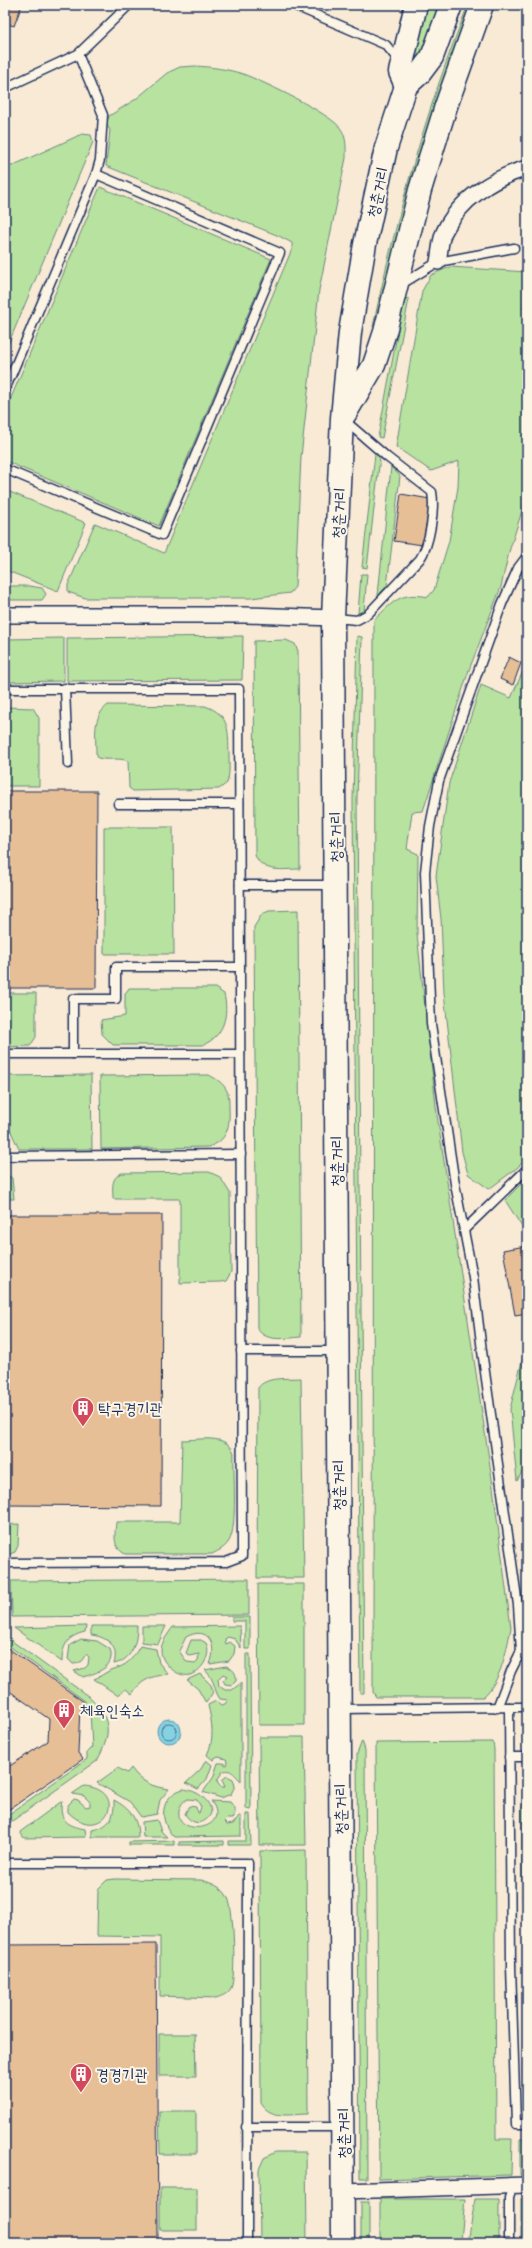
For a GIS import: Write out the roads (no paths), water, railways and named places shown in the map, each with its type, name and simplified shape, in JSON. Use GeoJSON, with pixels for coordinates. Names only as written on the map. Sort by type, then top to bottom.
{"type":"FeatureCollection","features":[{"type":"Feature","properties":{"kind":"main road"},"geometry":{"type":"LineString","coordinates":[[406,86],[400,72],[401,63],[416,5]]}},
{"type":"Feature","properties":{"kind":"main road","name":"청춘거리"},"geometry":{"type":"LineString","coordinates":[[343,2243],[333,618],[342,418],[350,332],[365,244],[386,148],[406,86],[420,73],[432,57],[451,5]]}},
{"type":"Feature","properties":{"kind":"main road"},"geometry":{"type":"LineString","coordinates":[[342,418],[374,365],[385,332],[420,190],[446,106],[482,5]]}},
{"type":"Feature","properties":{"kind":"street"},"geometry":{"type":"LineString","coordinates":[[438,262],[443,233],[462,204],[492,182],[527,168]]}},
{"type":"Feature","properties":{"kind":"street"},"geometry":{"type":"LineString","coordinates":[[5,615],[246,615],[333,618]]}},
{"type":"Feature","properties":{"kind":"street"},"geometry":{"type":"LineString","coordinates":[[343,2191],[520,2186]]}},
{"type":"Feature","properties":{"kind":"lane"},"geometry":{"type":"LineString","coordinates":[[5,88],[78,54],[129,5]]}},
{"type":"Feature","properties":{"kind":"lane"},"geometry":{"type":"LineString","coordinates":[[293,5],[386,45],[401,63]]}},
{"type":"Feature","properties":{"kind":"lane"},"geometry":{"type":"LineString","coordinates":[[5,390],[96,174],[100,160],[103,115],[78,54]]}},
{"type":"Feature","properties":{"kind":"lane"},"geometry":{"type":"LineString","coordinates":[[5,469],[162,535],[280,253],[96,174]]}},
{"type":"Feature","properties":{"kind":"lane"},"geometry":{"type":"LineString","coordinates":[[395,289],[438,262],[514,248]]}},
{"type":"Feature","properties":{"kind":"lane"},"geometry":{"type":"LineString","coordinates":[[333,618],[357,620],[368,614],[420,559],[426,550],[434,502],[432,492],[387,457],[342,418]]}},
{"type":"Feature","properties":{"kind":"lane"},"geometry":{"type":"LineString","coordinates":[[520,1652],[518,1605],[473,1277],[431,1024],[425,872],[430,826],[439,781],[502,604],[518,568],[527,556]]}},
{"type":"Feature","properties":{"kind":"lane"},"geometry":{"type":"LineString","coordinates":[[5,688],[239,689],[242,1351],[242,1556],[226,1562],[5,1563]]}},
{"type":"Feature","properties":{"kind":"lane"},"geometry":{"type":"LineString","coordinates":[[65,688],[68,764]]}},
{"type":"Feature","properties":{"kind":"lane"},"geometry":{"type":"LineString","coordinates":[[118,804],[239,804]]}},
{"type":"Feature","properties":{"kind":"lane"},"geometry":{"type":"LineString","coordinates":[[240,885],[335,885]]}},
{"type":"Feature","properties":{"kind":"lane"},"geometry":{"type":"LineString","coordinates":[[73,1054],[73,999],[116,999],[116,967],[240,967]]}},
{"type":"Feature","properties":{"kind":"lane"},"geometry":{"type":"LineString","coordinates":[[5,1054],[240,1054]]}},
{"type":"Feature","properties":{"kind":"lane"},"geometry":{"type":"LineString","coordinates":[[5,1156],[241,1154]]}},
{"type":"Feature","properties":{"kind":"lane"},"geometry":{"type":"LineString","coordinates":[[464,1230],[527,1169]]}},
{"type":"Feature","properties":{"kind":"lane"},"geometry":{"type":"LineString","coordinates":[[242,1351],[337,1351]]}},
{"type":"Feature","properties":{"kind":"lane"},"geometry":{"type":"LineString","coordinates":[[497,1708],[520,1652],[527,1639]]}},
{"type":"Feature","properties":{"kind":"lane"},"geometry":{"type":"LineString","coordinates":[[509,1707],[511,1966],[516,2124],[527,2124]]}},
{"type":"Feature","properties":{"kind":"lane"},"geometry":{"type":"LineString","coordinates":[[339,1709],[527,1707]]}},
{"type":"Feature","properties":{"kind":"lane"},"geometry":{"type":"LineString","coordinates":[[509,1757],[527,1757]]}},
{"type":"Feature","properties":{"kind":"lane"},"geometry":{"type":"LineString","coordinates":[[5,1863],[248,1863],[246,2127],[247,2243]]}},
{"type":"Feature","properties":{"kind":"lane"},"geometry":{"type":"LineString","coordinates":[[246,2127],[343,2127]]}},
{"type":"Feature","properties":{"kind":"lane"},"geometry":{"type":"LineString","coordinates":[[509,2243],[509,2198],[520,2186]]}},
{"type":"Feature","properties":{"kind":"water"},"geometry":{"type":"Polygon","coordinates":[[[169,1719],[178,1722],[181,1731],[178,1740],[169,1743],[160,1740],[157,1731],[160,1722],[169,1719]]]}},
{"type":"Feature","properties":{"kind":"place","name":"탁구경기관"},"geometry":{"type":"Point","coordinates":[83,1428]}},
{"type":"Feature","properties":{"kind":"place","name":"체육인숙소"},"geometry":{"type":"Point","coordinates":[64,1730]}},
{"type":"Feature","properties":{"kind":"place","name":"경경기관"},"geometry":{"type":"Point","coordinates":[81,2094]}}]}
